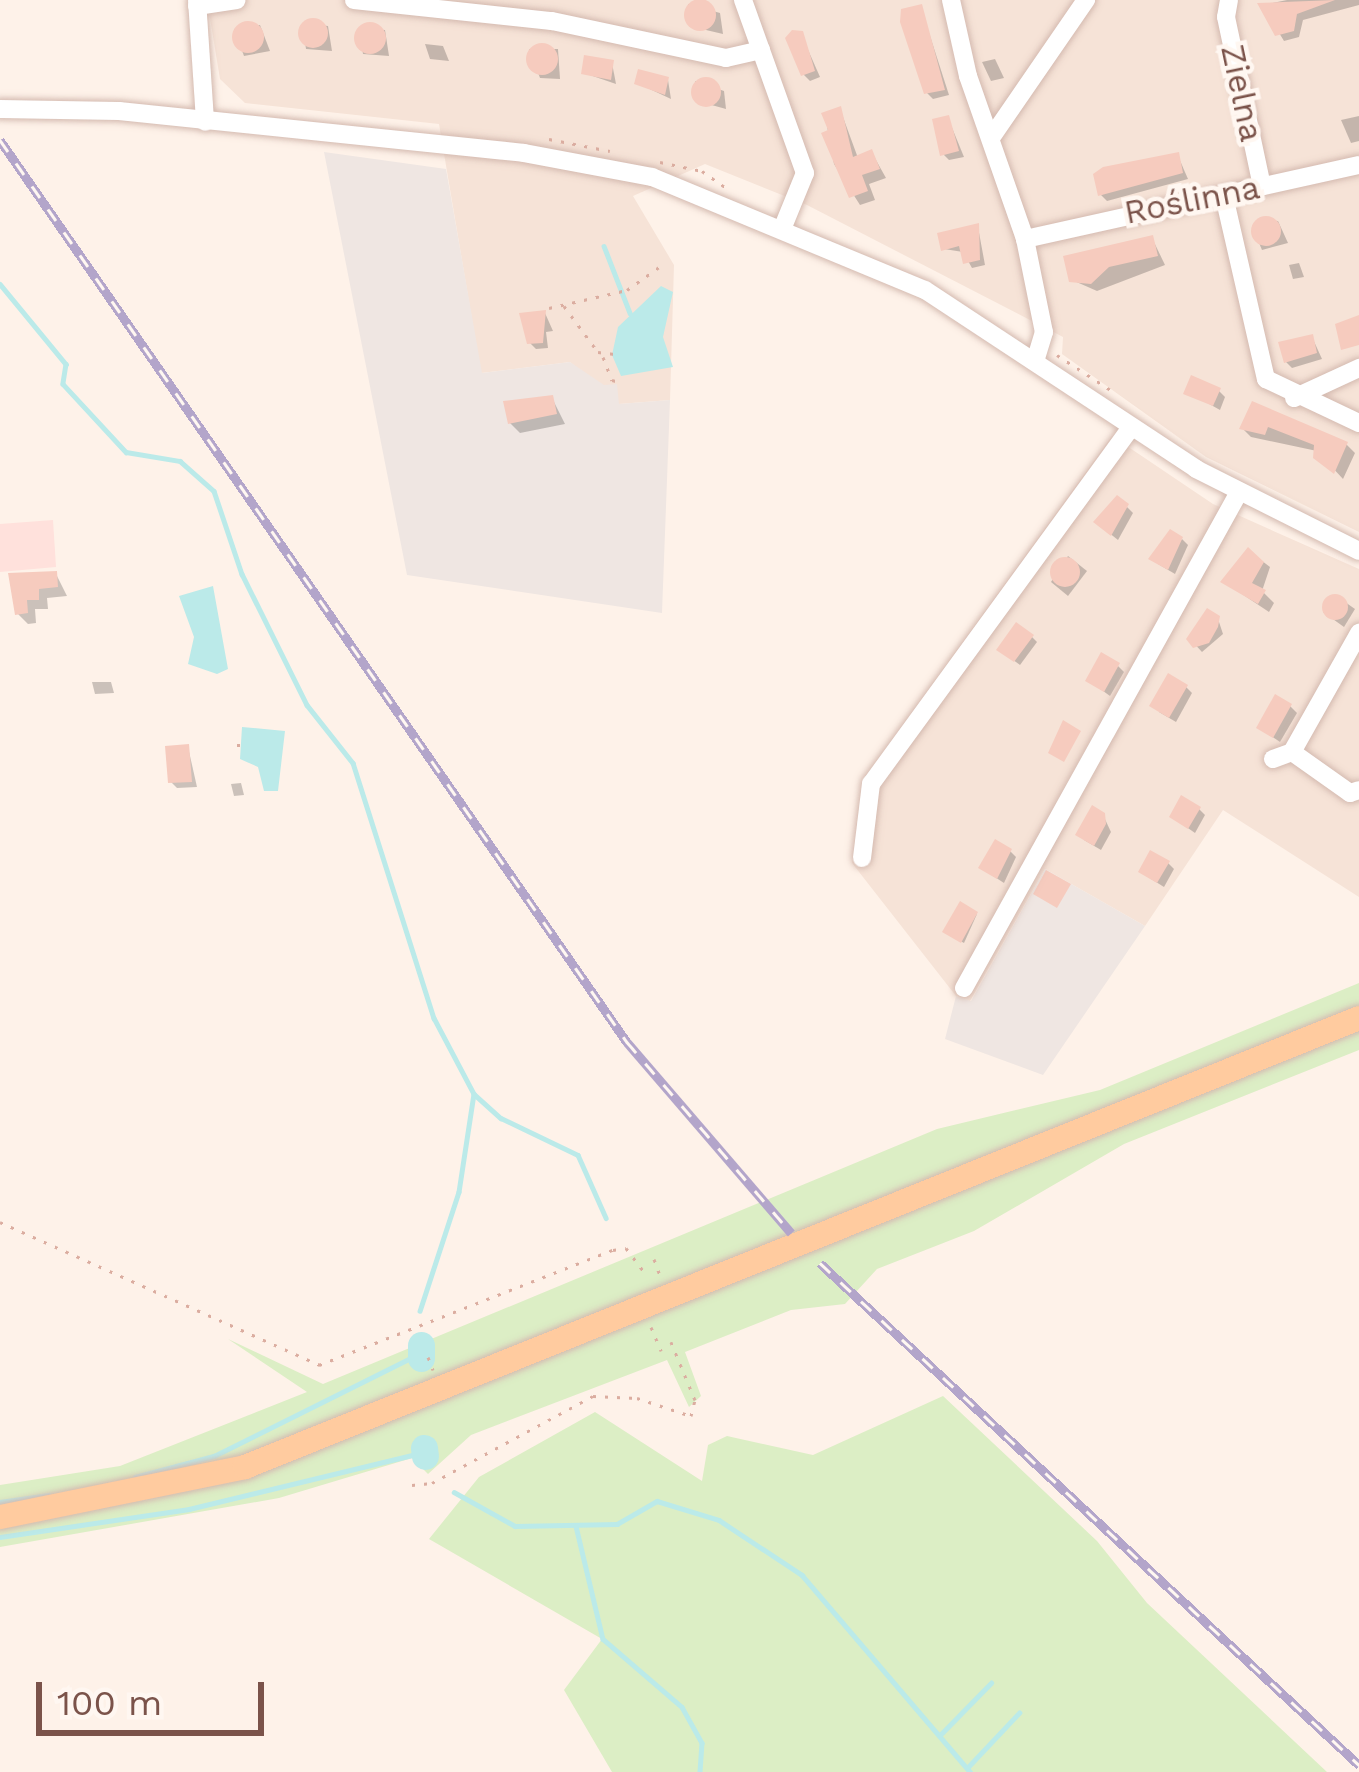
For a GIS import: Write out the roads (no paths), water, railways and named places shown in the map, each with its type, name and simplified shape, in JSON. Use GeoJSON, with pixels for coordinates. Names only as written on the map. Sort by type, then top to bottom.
{"type":"FeatureCollection","features":[{"type":"Feature","properties":{"kind":"main road"},"geometry":{"type":"LineString","coordinates":[[0,1516],[245,1467],[1359,1018]]}},
{"type":"Feature","properties":{"kind":"street"},"geometry":{"type":"LineString","coordinates":[[205,122],[197,3],[237,0]]}},
{"type":"Feature","properties":{"kind":"street"},"geometry":{"type":"LineString","coordinates":[[354,0],[610,30],[726,58],[761,50]]}},
{"type":"Feature","properties":{"kind":"street"},"geometry":{"type":"LineString","coordinates":[[742,0],[805,173],[783,227]]}},
{"type":"Feature","properties":{"kind":"street"},"geometry":{"type":"LineString","coordinates":[[951,0],[1025,239],[1046,356]]}},
{"type":"Feature","properties":{"kind":"street"},"geometry":{"type":"LineString","coordinates":[[991,139],[1086,0]]}},
{"type":"Feature","properties":{"kind":"street","name":"Zielna"},"geometry":{"type":"LineString","coordinates":[[1229,0],[1226,17],[1262,186]]}},
{"type":"Feature","properties":{"kind":"street"},"geometry":{"type":"LineString","coordinates":[[0,109],[205,122],[594,163],[783,227],[925,290],[1046,356],[1131,427],[1239,492],[1359,551]]}},
{"type":"Feature","properties":{"kind":"street","name":"Roślinna"},"geometry":{"type":"LineString","coordinates":[[1025,239],[1359,165]]}},
{"type":"Feature","properties":{"kind":"street"},"geometry":{"type":"LineString","coordinates":[[1224,196],[1265,379],[1294,398],[1359,423]]}},
{"type":"Feature","properties":{"kind":"street"},"geometry":{"type":"LineString","coordinates":[[1294,398],[1359,368]]}},
{"type":"Feature","properties":{"kind":"street"},"geometry":{"type":"LineString","coordinates":[[862,858],[871,784],[1131,427]]}},
{"type":"Feature","properties":{"kind":"street"},"geometry":{"type":"LineString","coordinates":[[964,988],[1239,492]]}},
{"type":"Feature","properties":{"kind":"street"},"geometry":{"type":"LineString","coordinates":[[1359,634],[1283,755],[1350,793],[1359,790]]}},
{"type":"Feature","properties":{"kind":"water"},"geometry":{"type":"Polygon","coordinates":[[[661,286],[673,292],[663,337],[673,367],[621,376],[612,355],[618,327],[661,286]]]}},
{"type":"Feature","properties":{"kind":"water"},"geometry":{"type":"Polygon","coordinates":[[[213,586],[228,669],[217,674],[188,664],[194,637],[179,596],[213,586]]]}},
{"type":"Feature","properties":{"kind":"water"},"geometry":{"type":"Polygon","coordinates":[[[242,727],[285,731],[278,791],[264,791],[258,767],[240,759],[242,727]]]}},
{"type":"Feature","properties":{"kind":"waterway"},"geometry":{"type":"LineString","coordinates":[[604,246],[630,313]]}},
{"type":"Feature","properties":{"kind":"waterway"},"geometry":{"type":"LineString","coordinates":[[0,284],[66,364],[63,384],[126,452],[180,461],[214,491],[242,574],[307,705],[353,763],[434,1018],[474,1094],[459,1192],[420,1311]]}},
{"type":"Feature","properties":{"kind":"waterway"},"geometry":{"type":"LineString","coordinates":[[474,1094],[501,1118],[578,1155],[606,1218]]}},
{"type":"Feature","properties":{"kind":"waterway"},"geometry":{"type":"LineString","coordinates":[[421,1345],[421,1358]]}},
{"type":"Feature","properties":{"kind":"waterway"},"geometry":{"type":"LineString","coordinates":[[135,1477],[214,1456],[421,1353]]}},
{"type":"Feature","properties":{"kind":"waterway"},"geometry":{"type":"LineString","coordinates":[[424,1448],[425,1456]]}},
{"type":"Feature","properties":{"kind":"waterway"},"geometry":{"type":"LineString","coordinates":[[0,1537],[189,1509],[424,1452]]}},
{"type":"Feature","properties":{"kind":"waterway"},"geometry":{"type":"LineString","coordinates":[[454,1492],[515,1526],[617,1524],[657,1501],[719,1520],[802,1575],[970,1772]]}},
{"type":"Feature","properties":{"kind":"waterway"},"geometry":{"type":"LineString","coordinates":[[0,1502],[48,1495]]}},
{"type":"Feature","properties":{"kind":"waterway"},"geometry":{"type":"LineString","coordinates":[[576,1526],[603,1639],[682,1707],[702,1743],[700,1772]]}},
{"type":"Feature","properties":{"kind":"waterway"},"geometry":{"type":"LineString","coordinates":[[940,1735],[991,1683]]}},
{"type":"Feature","properties":{"kind":"waterway"},"geometry":{"type":"LineString","coordinates":[[967,1768],[1019,1713]]}},
{"type":"Feature","properties":{"kind":"railway"},"geometry":{"type":"LineString","coordinates":[[0,140],[627,1042],[791,1233]]}},
{"type":"Feature","properties":{"kind":"railway"},"geometry":{"type":"LineString","coordinates":[[820,1263],[1359,1765]]}}]}
